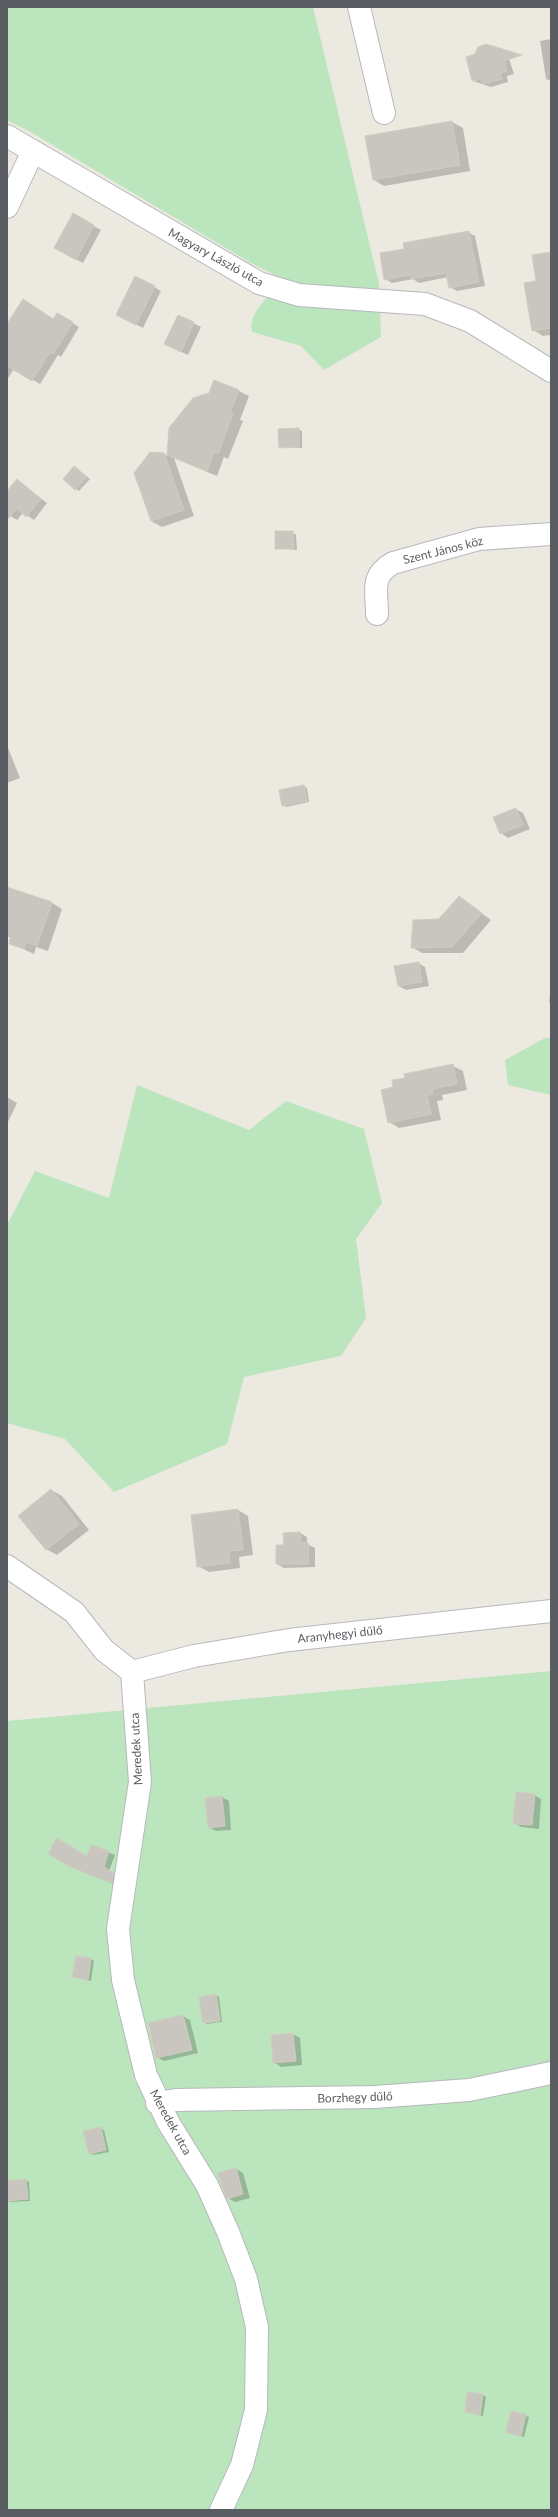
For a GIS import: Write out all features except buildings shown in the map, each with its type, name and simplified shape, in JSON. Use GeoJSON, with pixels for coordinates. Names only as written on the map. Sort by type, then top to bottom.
{"type":"FeatureCollection","features":[{"type":"Feature","properties":{"kind":"street"},"geometry":{"type":"LineString","coordinates":[[359,7],[384,113]]}},
{"type":"Feature","properties":{"kind":"street","name":"Magyary László utca"},"geometry":{"type":"LineString","coordinates":[[7,136],[259,283],[299,295],[425,304],[470,321],[551,372]]}},
{"type":"Feature","properties":{"kind":"street"},"geometry":{"type":"LineString","coordinates":[[7,207],[33,151]]}},
{"type":"Feature","properties":{"kind":"street","name":"Szent János köz"},"geometry":{"type":"LineString","coordinates":[[377,614],[377,578],[381,570],[393,563],[479,539],[551,534]]}},
{"type":"Feature","properties":{"kind":"street"},"geometry":{"type":"LineString","coordinates":[[14,1570],[74,1612],[104,1650],[132,1672]]}},
{"type":"Feature","properties":{"kind":"street","name":"Aranyhegyi dűlő"},"geometry":{"type":"LineString","coordinates":[[132,1672],[194,1656],[289,1640],[551,1610]]}},
{"type":"Feature","properties":{"kind":"street","name":"Meredek utca"},"geometry":{"type":"LineString","coordinates":[[132,1672],[140,1782],[118,1929],[122,1980],[146,2075],[157,2103],[208,2185],[246,2279],[257,2328],[256,2410],[242,2465],[221,2510]]}},
{"type":"Feature","properties":{"kind":"street","name":"Borzhegy dűlő"},"geometry":{"type":"LineString","coordinates":[[157,2103],[176,2100],[375,2097],[469,2090],[551,2073]]}},
{"type":"Feature","properties":{"kind":"green space"},"geometry":{"type":"Polygon","coordinates":[[[7,7],[313,7],[379,284],[381,337],[324,370],[301,346],[252,332],[251,324],[257,310],[283,279],[251,263],[29,131],[7,120],[7,7]]]}},
{"type":"Feature","properties":{"kind":"green space"},"geometry":{"type":"Polygon","coordinates":[[[545,1038],[551,1038],[551,1095],[508,1085],[505,1060],[545,1038]]]}},
{"type":"Feature","properties":{"kind":"green space"},"geometry":{"type":"Polygon","coordinates":[[[137,1085],[249,1130],[286,1101],[364,1129],[382,1203],[356,1239],[366,1318],[341,1356],[244,1377],[227,1444],[114,1492],[65,1439],[7,1423],[7,1225],[35,1171],[109,1198],[137,1085]]]}},
{"type":"Feature","properties":{"kind":"green space"},"geometry":{"type":"Polygon","coordinates":[[[551,1671],[551,2510],[7,2510],[7,1721],[551,1671]]]}}]}
